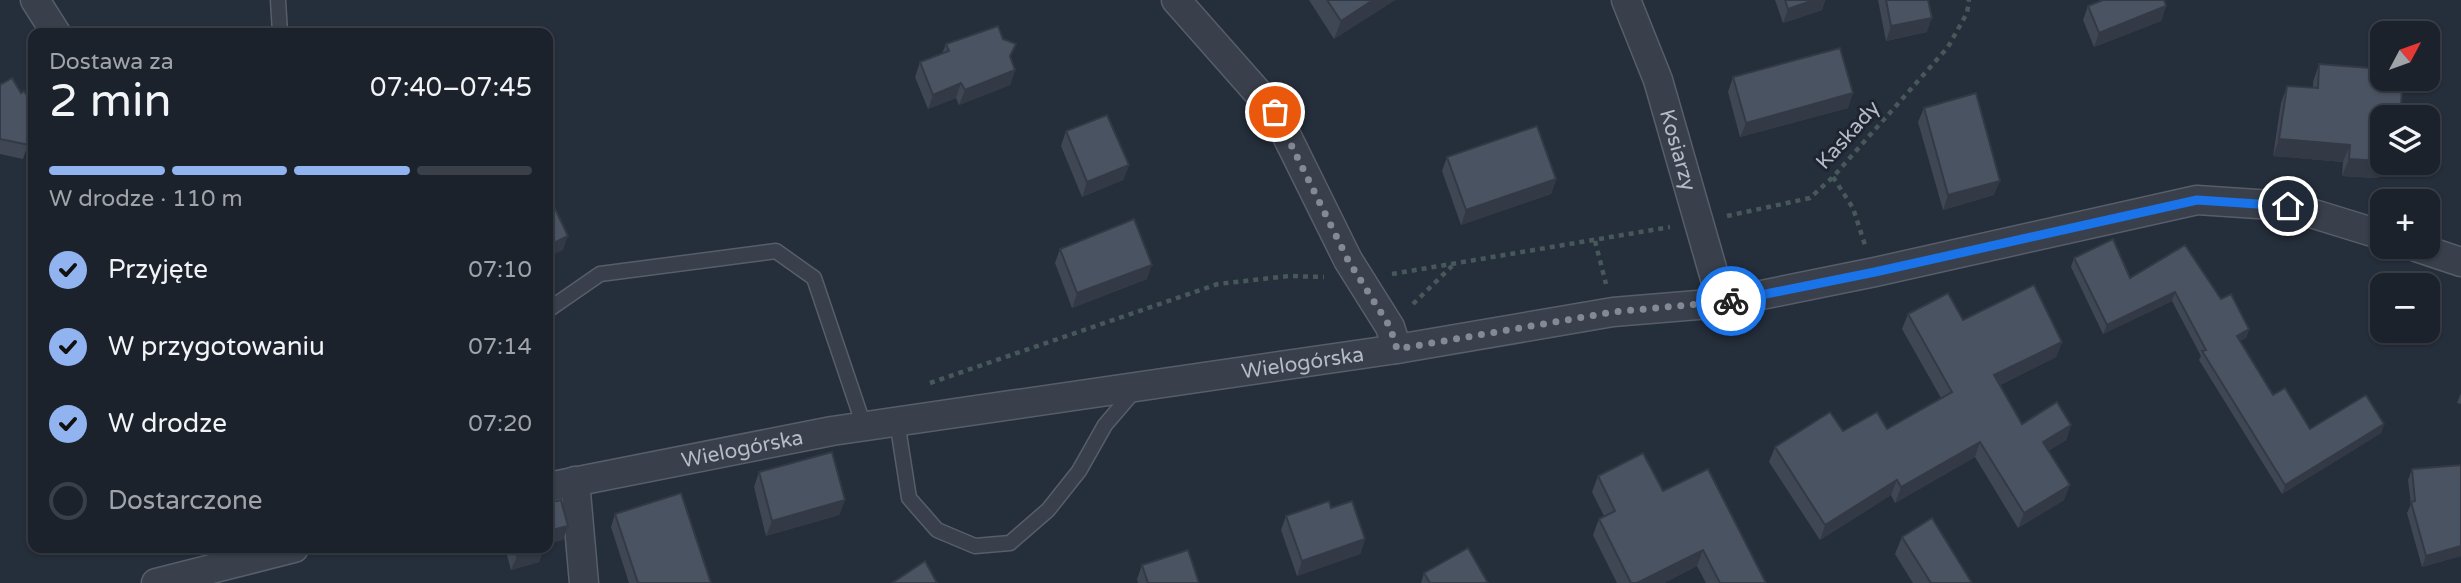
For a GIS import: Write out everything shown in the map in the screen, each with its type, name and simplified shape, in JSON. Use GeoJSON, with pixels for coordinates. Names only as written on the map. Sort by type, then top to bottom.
{"type":"FeatureCollection","features":[{"type":"Feature","properties":{"kind":"street"},"geometry":{"type":"LineString","coordinates":[[35,0],[53,28]]}},
{"type":"Feature","properties":{"kind":"street"},"geometry":{"type":"LineString","coordinates":[[1176,0],[1275,112],[1348,260],[1393,338]]}},
{"type":"Feature","properties":{"kind":"street","name":"Kosiarzy"},"geometry":{"type":"LineString","coordinates":[[1626,0],[1658,80],[1721,303]]}},
{"type":"Feature","properties":{"kind":"street","name":"Wielogórska"},"geometry":{"type":"LineString","coordinates":[[553,486],[864,426],[1138,386],[1393,338],[1613,312],[1721,303],[1875,272],[2197,200],[2288,206],[2370,231]]}},
{"type":"Feature","properties":{"kind":"street"},"geometry":{"type":"LineString","coordinates":[[2440,255],[2461,262]]}},
{"type":"Feature","properties":{"kind":"street"},"geometry":{"type":"LineString","coordinates":[[575,481],[584,583]]}},
{"type":"Feature","properties":{"kind":"street"},"geometry":{"type":"LineString","coordinates":[[156,583],[274,553]]}},
{"type":"Feature","properties":{"kind":"lane"},"geometry":{"type":"LineString","coordinates":[[278,0],[280,28]]}},
{"type":"Feature","properties":{"kind":"lane"},"geometry":{"type":"LineString","coordinates":[[553,307],[600,274],[776,251],[814,278],[864,426]]}},
{"type":"Feature","properties":{"kind":"lane"},"geometry":{"type":"LineString","coordinates":[[897,422],[909,498],[937,530],[975,545],[1010,543],[1048,510],[1079,471],[1105,425],[1138,386]]}},
{"type":"Feature","properties":{"kind":"path","name":"Kaskady"},"geometry":{"type":"LineString","coordinates":[[921,386],[1218,284],[1289,276],[1361,279],[1700,222],[1810,198],[1833,177],[1948,47],[1967,13],[1969,0]]}},
{"type":"Feature","properties":{"kind":"path"},"geometry":{"type":"LineString","coordinates":[[1833,177],[1853,208],[1875,272]]}},
{"type":"Feature","properties":{"kind":"path"},"geometry":{"type":"LineString","coordinates":[[1594,241],[1613,312]]}},
{"type":"Feature","properties":{"kind":"path"},"geometry":{"type":"LineString","coordinates":[[1393,338],[1453,265]]}},
{"type":"Feature","properties":{"kind":"building"},"geometry":{"type":"Polygon","coordinates":[[[1327,0],[1373,0],[1341,21],[1327,0]]]}},
{"type":"Feature","properties":{"kind":"building"},"geometry":{"type":"Polygon","coordinates":[[[1785,0],[1814,0],[1788,9],[1785,0]]]}},
{"type":"Feature","properties":{"kind":"building"},"geometry":{"type":"Polygon","coordinates":[[[1886,0],[1928,0],[1932,18],[1891,26],[1886,0]]]}},
{"type":"Feature","properties":{"kind":"building"},"geometry":{"type":"Polygon","coordinates":[[[2103,0],[2164,0],[2166,6],[2099,33],[2088,6],[2103,0]]]}},
{"type":"Feature","properties":{"kind":"building"},"geometry":{"type":"Polygon","coordinates":[[[998,26],[1003,39],[1016,44],[1010,56],[1015,70],[965,90],[961,83],[933,95],[920,62],[949,51],[946,44],[998,26]]]}},
{"type":"Feature","properties":{"kind":"building"},"geometry":{"type":"Polygon","coordinates":[[[1840,48],[1853,93],[1746,123],[1733,77],[1840,48]]]}},
{"type":"Feature","properties":{"kind":"building"},"geometry":{"type":"Polygon","coordinates":[[[2319,64],[2370,68],[2370,91],[2402,91],[2401,105],[2370,105],[2370,160],[2349,159],[2350,145],[2279,139],[2287,86],[2318,88],[2319,64]]]}},
{"type":"Feature","properties":{"kind":"building"},"geometry":{"type":"Polygon","coordinates":[[[12,78],[21,93],[24,91],[28,97],[28,145],[0,139],[0,85],[12,78]]]}},
{"type":"Feature","properties":{"kind":"building"},"geometry":{"type":"Polygon","coordinates":[[[1976,93],[2000,181],[1948,195],[1924,108],[1976,93]]]}},
{"type":"Feature","properties":{"kind":"building"},"geometry":{"type":"Polygon","coordinates":[[[1107,115],[1129,165],[1087,182],[1066,131],[1107,115]]]}},
{"type":"Feature","properties":{"kind":"building"},"geometry":{"type":"Polygon","coordinates":[[[1537,126],[1556,179],[1466,210],[1447,157],[1537,126]]]}},
{"type":"Feature","properties":{"kind":"building"},"geometry":{"type":"Polygon","coordinates":[[[553,204],[568,236],[553,244],[553,204]]]}},
{"type":"Feature","properties":{"kind":"building"},"geometry":{"type":"Polygon","coordinates":[[[1134,219],[1152,265],[1077,293],[1060,249],[1134,219]]]}},
{"type":"Feature","properties":{"kind":"building"},"geometry":{"type":"Polygon","coordinates":[[[2113,239],[2130,278],[2185,245],[2221,299],[2231,294],[2249,329],[2237,336],[2273,395],[2285,388],[2310,429],[2366,395],[2384,424],[2285,485],[2202,351],[2206,350],[2175,292],[2107,325],[2074,258],[2113,239]]]}},
{"type":"Feature","properties":{"kind":"building"},"geometry":{"type":"Polygon","coordinates":[[[2034,285],[2062,342],[1994,375],[2022,424],[2057,402],[2071,425],[2043,442],[2070,485],[2024,513],[1980,442],[1901,487],[1897,480],[1825,525],[1775,447],[1830,412],[1843,431],[1877,412],[1887,429],[1952,392],[1908,314],[1948,293],[1963,320],[2034,285]]]}},
{"type":"Feature","properties":{"kind":"building"},"geometry":{"type":"Polygon","coordinates":[[[832,452],[845,500],[772,521],[759,472],[832,452]]]}},
{"type":"Feature","properties":{"kind":"building"},"geometry":{"type":"Polygon","coordinates":[[[1643,453],[1663,491],[1708,469],[1766,583],[1720,583],[1703,550],[1637,583],[1631,583],[1599,519],[1615,511],[1598,476],[1643,453]]]}},
{"type":"Feature","properties":{"kind":"building"},"geometry":{"type":"Polygon","coordinates":[[[2461,465],[2461,546],[2426,556],[2411,502],[2415,501],[2412,469],[2461,465]]]}},
{"type":"Feature","properties":{"kind":"building"},"geometry":{"type":"Polygon","coordinates":[[[681,493],[711,583],[638,583],[615,514],[681,493]]]}},
{"type":"Feature","properties":{"kind":"building"},"geometry":{"type":"Polygon","coordinates":[[[561,500],[568,526],[553,530],[553,502],[561,500]]]}},
{"type":"Feature","properties":{"kind":"building"},"geometry":{"type":"Polygon","coordinates":[[[1329,501],[1331,508],[1352,501],[1365,539],[1302,561],[1286,516],[1329,501]]]}},
{"type":"Feature","properties":{"kind":"building"},"geometry":{"type":"Polygon","coordinates":[[[1932,518],[1972,583],[1931,583],[1902,537],[1932,518]]]}},
{"type":"Feature","properties":{"kind":"building"},"geometry":{"type":"Polygon","coordinates":[[[1468,548],[1488,583],[1430,583],[1424,573],[1468,548]]]}},
{"type":"Feature","properties":{"kind":"building"},"geometry":{"type":"Polygon","coordinates":[[[1188,550],[1199,583],[1148,583],[1142,565],[1188,550]]]}},
{"type":"Feature","properties":{"kind":"building"},"geometry":{"type":"Polygon","coordinates":[[[925,561],[937,583],[892,583],[925,561]]]}},
{"type":"Feature","properties":{"kind":"way so far"},"geometry":{"type":"LineString","coordinates":[[1275,112],[1348,260],[1390,327],[1397,349],[1613,312],[1731,301]]}},
{"type":"Feature","properties":{"kind":"route"},"geometry":{"type":"LineString","coordinates":[[1731,301],[1875,272],[2197,200],[2288,206]]}}]}
